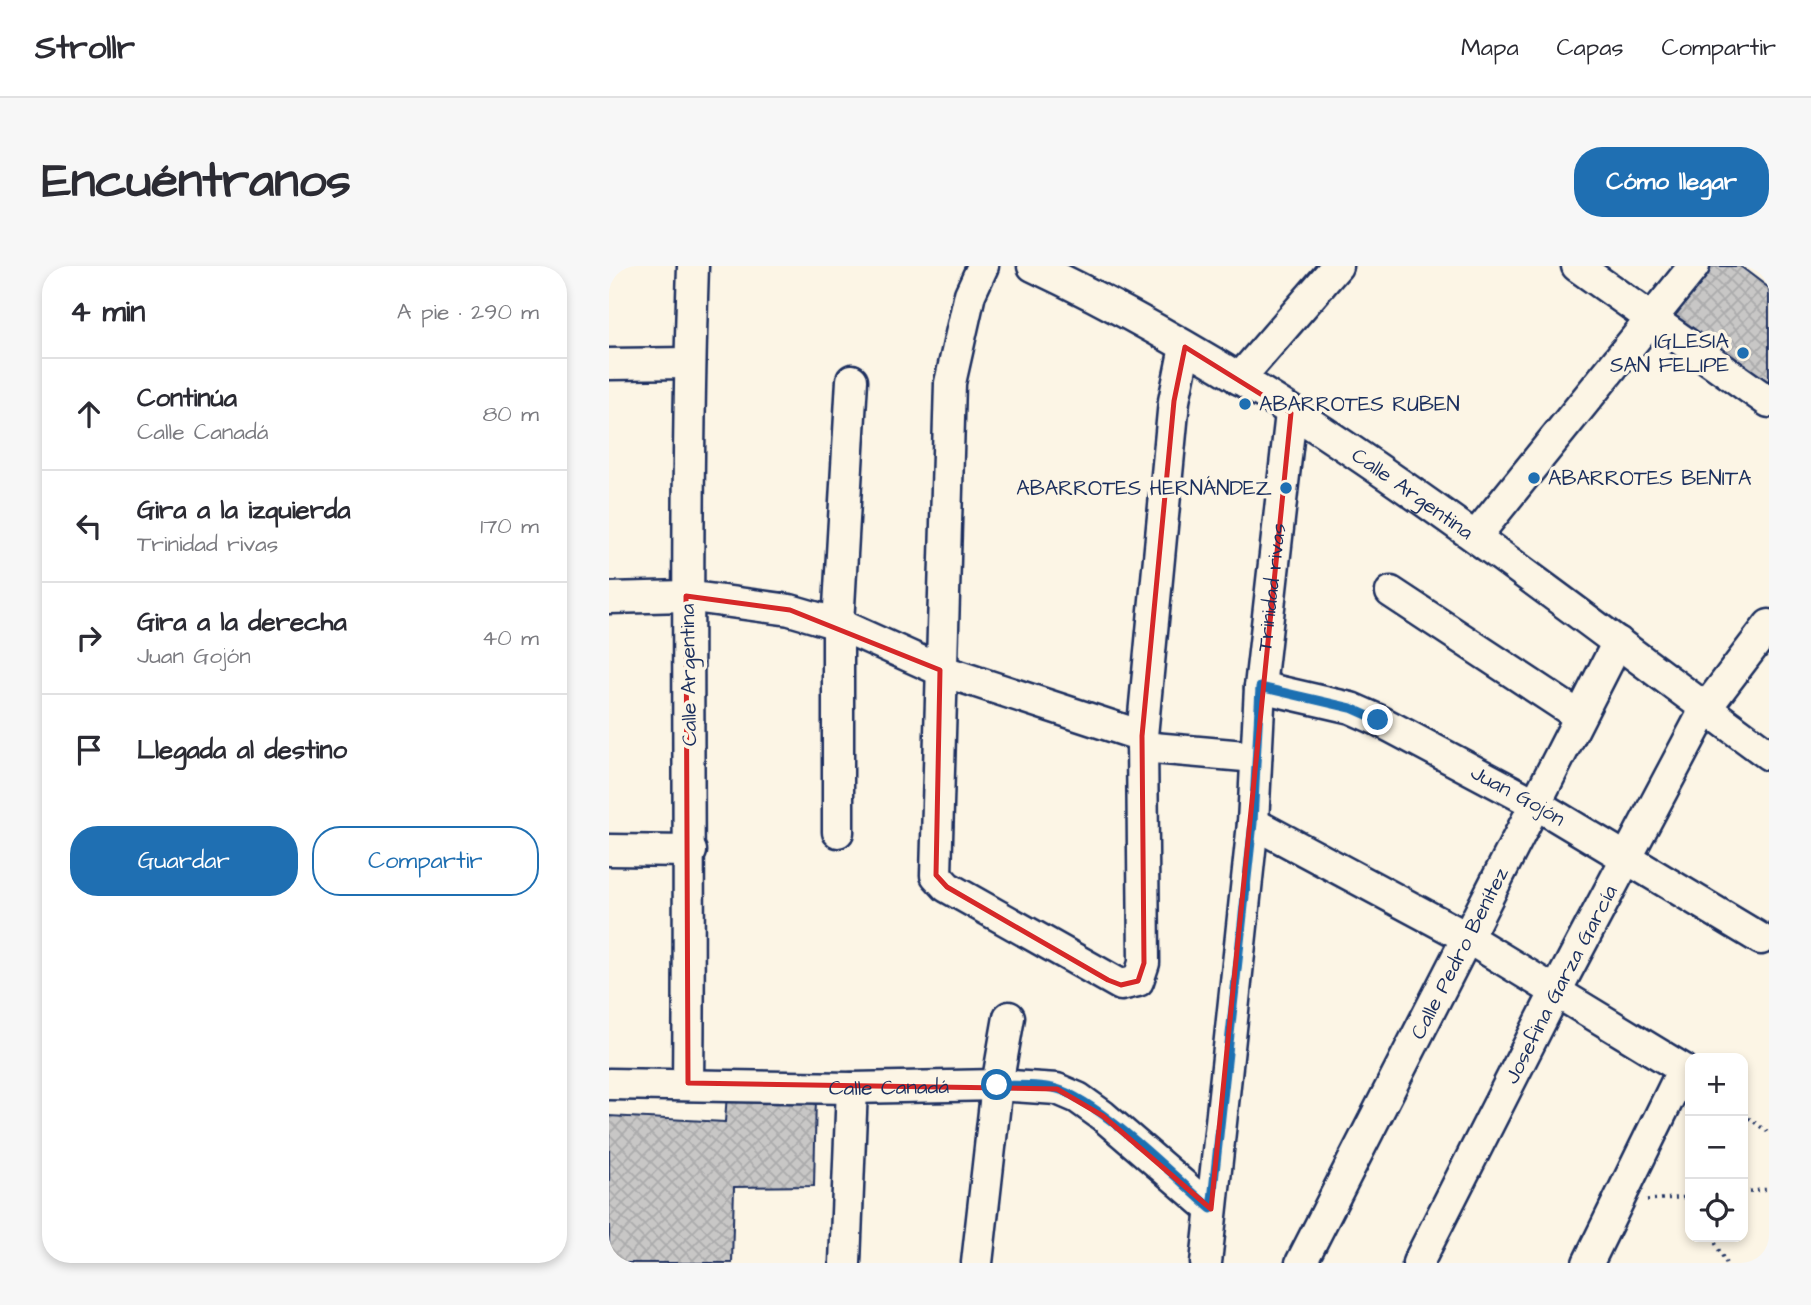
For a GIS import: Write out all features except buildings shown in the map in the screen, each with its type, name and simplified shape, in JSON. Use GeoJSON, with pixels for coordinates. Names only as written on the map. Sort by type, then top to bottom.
{"type":"FeatureCollection","features":[{"type":"Feature","properties":{"kind":"street","name":"Calle Argentina"},"geometry":{"type":"LineString","coordinates":[[688,1083],[691,850],[686,596],[694,266]]}},
{"type":"Feature","properties":{"kind":"street"},"geometry":{"type":"LineString","coordinates":[[982,266],[970,294],[950,383],[936,875],[947,887],[1121,985],[1138,981],[1144,963],[1142,742],[1174,401],[1185,347]]}},
{"type":"Feature","properties":{"kind":"street","name":"Calle Argentina"},"geometry":{"type":"LineString","coordinates":[[1033,266],[1088,292],[1185,347],[1291,413],[1476,536],[1769,755]]}},
{"type":"Feature","properties":{"kind":"street"},"geometry":{"type":"LineString","coordinates":[[1239,379],[1337,266]]}},
{"type":"Feature","properties":{"kind":"street"},"geometry":{"type":"LineString","coordinates":[[1577,266],[1769,402]]}},
{"type":"Feature","properties":{"kind":"street"},"geometry":{"type":"LineString","coordinates":[[1476,536],[1694,266]]}},
{"type":"Feature","properties":{"kind":"street"},"geometry":{"type":"LineString","coordinates":[[609,364],[690,363]]}},
{"type":"Feature","properties":{"kind":"street"},"geometry":{"type":"LineString","coordinates":[[838,832],[838,624],[852,380]]}},
{"type":"Feature","properties":{"kind":"street","name":"Trinidad rivas"},"geometry":{"type":"LineString","coordinates":[[1206,1263],[1253,823],[1260,687],[1291,413]]}},
{"type":"Feature","properties":{"kind":"street"},"geometry":{"type":"LineString","coordinates":[[1391,592],[1579,716]]}},
{"type":"Feature","properties":{"kind":"street"},"geometry":{"type":"LineString","coordinates":[[609,598],[686,596],[790,610],[838,624],[940,670],[1142,742],[1256,757]]}},
{"type":"Feature","properties":{"kind":"street","name":"Josefina Garza García"},"geometry":{"type":"LineString","coordinates":[[1418,1263],[1555,993],[1706,708],[1769,625]]}},
{"type":"Feature","properties":{"kind":"street","name":"Calle Pedro Benítez"},"geometry":{"type":"LineString","coordinates":[[1301,1263],[1618,642]]}},
{"type":"Feature","properties":{"kind":"street","name":"Juan Gojón"},"geometry":{"type":"LineString","coordinates":[[1260,687],[1351,708],[1536,804],[1761,939]]}},
{"type":"Feature","properties":{"kind":"street"},"geometry":{"type":"LineString","coordinates":[[1253,823],[1466,937],[1683,1069],[1588,1263]]}},
{"type":"Feature","properties":{"kind":"street"},"geometry":{"type":"LineString","coordinates":[[609,850],[691,850]]}},
{"type":"Feature","properties":{"kind":"street"},"geometry":{"type":"LineString","coordinates":[[977,1263],[997,1085],[1009,1017]]}},
{"type":"Feature","properties":{"kind":"street","name":"Calle Canadá"},"geometry":{"type":"LineString","coordinates":[[609,1084],[688,1083],[852,1088],[997,1085],[1057,1089],[1078,1098],[1103,1116],[1211,1209]]}},
{"type":"Feature","properties":{"kind":"street"},"geometry":{"type":"LineString","coordinates":[[845,1263],[852,1088]]}},
{"type":"Feature","properties":{"kind":"path"},"geometry":{"type":"LineString","coordinates":[[1746,1116],[1769,1133]]}},
{"type":"Feature","properties":{"kind":"path"},"geometry":{"type":"LineString","coordinates":[[1748,1191],[1769,1189]]}},
{"type":"Feature","properties":{"kind":"path"},"geometry":{"type":"LineString","coordinates":[[1618,1202],[1685,1197]]}},
{"type":"Feature","properties":{"kind":"path"},"geometry":{"type":"LineString","coordinates":[[1715,1242],[1726,1263]]}},
{"type":"Feature","properties":{"kind":"highlighted area"},"geometry":{"type":"Polygon","coordinates":[[[1185,347],[1291,413],[1211,1209],[1103,1116],[1057,1089],[688,1083],[686,596],[790,610],[940,670],[936,875],[947,887],[1108,980],[1121,985],[1138,981],[1144,963],[1142,736],[1174,401],[1185,347]]]}},
{"type":"Feature","properties":{"kind":"place","name":"IGLESIA SAN FELIPE"},"geometry":{"type":"Point","coordinates":[1743,353]}},
{"type":"Feature","properties":{"kind":"place","name":"ABARROTES RUBEN"},"geometry":{"type":"Point","coordinates":[1245,404]}},
{"type":"Feature","properties":{"kind":"place","name":"ABARROTES BENITA"},"geometry":{"type":"Point","coordinates":[1534,478]}},
{"type":"Feature","properties":{"kind":"place","name":"ABARROTES HERNÁNDEZ"},"geometry":{"type":"Point","coordinates":[1286,488]}},
{"type":"Feature","properties":{"kind":"route"},"geometry":{"type":"LineString","coordinates":[[997,1085],[1057,1089],[1078,1098],[1103,1116],[1211,1209],[1253,823],[1260,687],[1351,708],[1378,720]]}}]}
